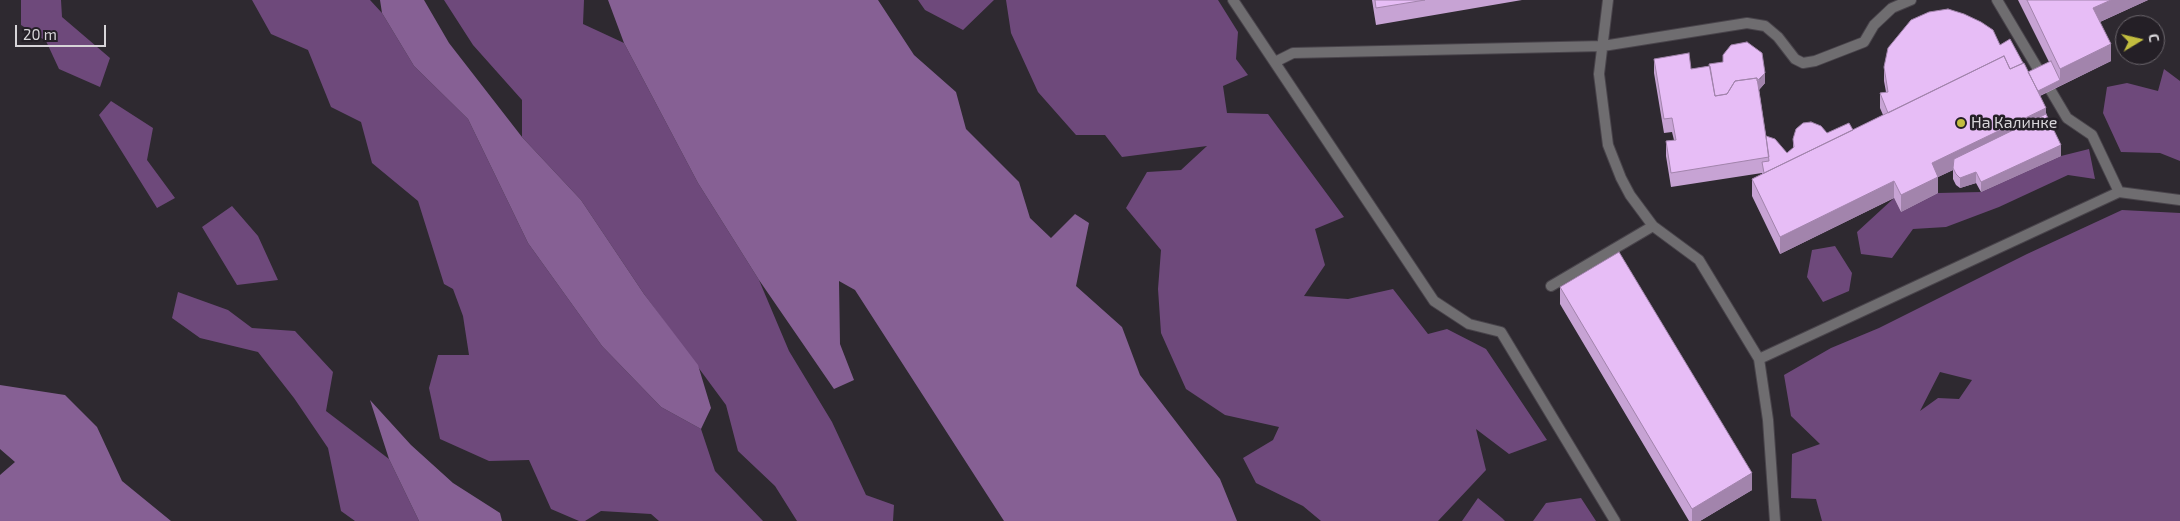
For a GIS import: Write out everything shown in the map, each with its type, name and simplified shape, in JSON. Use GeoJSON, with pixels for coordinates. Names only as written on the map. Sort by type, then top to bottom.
{"type":"FeatureCollection","features":[{"type":"Feature","properties":{"kind":"lane"},"geometry":{"type":"LineString","coordinates":[[1233,0],[1434,301],[1469,324],[1500,332],[1615,521]]}},
{"type":"Feature","properties":{"kind":"lane"},"geometry":{"type":"LineString","coordinates":[[1608,0],[1599,74],[1608,145],[1630,195],[1653,226],[1699,260],[1759,360],[1768,420],[1775,521]]}},
{"type":"Feature","properties":{"kind":"lane"},"geometry":{"type":"LineString","coordinates":[[1275,62],[1293,53],[1603,46],[1747,23],[1765,26],[1778,37],[1795,59],[1803,63],[1815,61],[1864,42],[1874,25],[1892,8],[1911,0]]}},
{"type":"Feature","properties":{"kind":"lane"},"geometry":{"type":"LineString","coordinates":[[1997,0],[2067,118],[2092,135],[2119,192]]}},
{"type":"Feature","properties":{"kind":"lane"},"geometry":{"type":"LineString","coordinates":[[1759,360],[2119,192],[2180,200]]}},
{"type":"Feature","properties":{"kind":"lane"},"geometry":{"type":"LineString","coordinates":[[1551,286],[1653,226]]}},
{"type":"Feature","properties":{"kind":"shaded area"},"geometry":{"type":"Polygon","coordinates":[[[21,0],[61,0],[62,17],[110,58],[100,87],[59,69],[46,41],[21,25],[21,0]]]}},
{"type":"Feature","properties":{"kind":"shaded area"},"geometry":{"type":"Polygon","coordinates":[[[252,0],[370,0],[382,13],[414,66],[468,119],[528,243],[602,346],[661,407],[701,429],[715,471],[763,521],[659,521],[651,514],[601,511],[585,521],[579,521],[551,509],[529,460],[489,461],[440,439],[429,388],[438,355],[469,355],[463,316],[453,289],[444,284],[418,201],[372,163],[361,122],[331,107],[308,50],[271,34],[252,0]]]}},
{"type":"Feature","properties":{"kind":"shaded area"},"geometry":{"type":"Polygon","coordinates":[[[380,0],[424,0],[449,43],[522,137],[581,200],[644,294],[698,365],[711,408],[701,429],[661,407],[602,346],[528,243],[468,119],[414,66],[382,13],[380,0]]]}},
{"type":"Feature","properties":{"kind":"shaded area"},"geometry":{"type":"Polygon","coordinates":[[[444,0],[584,0],[583,24],[624,43],[698,183],[759,280],[789,351],[832,422],[866,495],[894,505],[893,521],[797,521],[775,486],[738,451],[726,405],[644,294],[581,200],[522,137],[522,100],[473,45],[444,0]]]}},
{"type":"Feature","properties":{"kind":"shaded area"},"geometry":{"type":"Polygon","coordinates":[[[608,0],[878,0],[914,55],[956,92],[966,129],[1019,182],[1030,218],[1051,238],[1075,214],[1089,223],[1076,286],[1122,327],[1140,375],[1220,479],[1237,521],[1004,521],[855,290],[839,281],[840,344],[854,380],[834,389],[759,280],[698,183],[624,43],[608,0]]]}},
{"type":"Feature","properties":{"kind":"shaded area"},"geometry":{"type":"Polygon","coordinates":[[[918,0],[994,0],[963,30],[925,10],[918,0]]]}},
{"type":"Feature","properties":{"kind":"shaded area"},"geometry":{"type":"Polygon","coordinates":[[[1006,0],[1218,0],[1238,32],[1236,59],[1248,75],[1223,86],[1227,113],[1268,114],[1344,217],[1315,229],[1325,265],[1304,296],[1348,299],[1393,289],[1428,334],[1447,329],[1486,349],[1547,440],[1509,454],[1476,429],[1486,470],[1438,521],[1321,521],[1303,506],[1256,483],[1243,458],[1273,440],[1279,427],[1225,415],[1186,389],[1161,333],[1158,289],[1161,250],[1126,208],[1147,172],[1181,170],[1207,146],[1122,157],[1105,135],[1076,135],[1038,92],[1011,33],[1006,0]]]}},
{"type":"Feature","properties":{"kind":"shaded area"},"geometry":{"type":"Polygon","coordinates":[[[2164,69],[2180,81],[2180,161],[2160,153],[2121,152],[2103,113],[2107,87],[2127,83],[2158,91],[2164,69]]]}},
{"type":"Feature","properties":{"kind":"shaded area"},"geometry":{"type":"Polygon","coordinates":[[[111,101],[153,128],[147,160],[175,198],[157,208],[99,115],[111,101]]]}},
{"type":"Feature","properties":{"kind":"shaded area"},"geometry":{"type":"Polygon","coordinates":[[[2089,149],[2095,179],[2068,175],[1999,207],[1946,227],[1913,229],[1892,258],[1861,254],[1857,232],[1894,198],[1901,212],[1938,193],[1981,192],[2061,156],[2089,149]]]}},
{"type":"Feature","properties":{"kind":"shaded area"},"geometry":{"type":"Polygon","coordinates":[[[232,206],[258,236],[278,280],[237,285],[202,227],[232,206]]]}},
{"type":"Feature","properties":{"kind":"shaded area"},"geometry":{"type":"Polygon","coordinates":[[[2122,210],[2180,213],[2180,521],[1822,521],[1816,499],[1791,498],[1792,454],[1820,444],[1791,416],[1784,375],[1831,348],[1879,328],[2027,254],[2122,210]],[[1940,372],[1920,411],[1938,398],[1959,399],[1972,380],[1940,372]]]}},
{"type":"Feature","properties":{"kind":"shaded area"},"geometry":{"type":"Polygon","coordinates":[[[1835,246],[1852,273],[1849,291],[1823,302],[1807,277],[1812,250],[1835,246]]]}},
{"type":"Feature","properties":{"kind":"shaded area"},"geometry":{"type":"Polygon","coordinates":[[[178,292],[228,310],[252,328],[295,331],[333,372],[326,411],[389,459],[419,521],[355,521],[341,511],[328,448],[294,398],[258,352],[200,338],[172,318],[178,292]]]}},
{"type":"Feature","properties":{"kind":"shaded area"},"geometry":{"type":"Polygon","coordinates":[[[0,385],[65,395],[97,427],[122,481],[171,521],[0,521],[0,475],[15,462],[0,449],[0,385]]]}},
{"type":"Feature","properties":{"kind":"shaded area"},"geometry":{"type":"Polygon","coordinates":[[[370,400],[411,445],[453,483],[500,513],[502,521],[419,521],[389,459],[370,400]]]}},
{"type":"Feature","properties":{"kind":"shaded area"},"geometry":{"type":"Polygon","coordinates":[[[1478,498],[1502,518],[1505,521],[1462,521],[1478,498]]]}},
{"type":"Feature","properties":{"kind":"shaded area"},"geometry":{"type":"Polygon","coordinates":[[[1581,498],[1596,521],[1533,521],[1546,503],[1581,498]]]}},
{"type":"Feature","properties":{"kind":"building"},"geometry":{"type":"Polygon","coordinates":[[[1375,0],[1425,0],[1376,8],[1375,0]]]}},
{"type":"Feature","properties":{"kind":"building"},"geometry":{"type":"Polygon","coordinates":[[[2027,0],[2111,0],[2093,8],[2111,44],[2060,69],[2027,0]]]}},
{"type":"Feature","properties":{"kind":"building"},"geometry":{"type":"Polygon","coordinates":[[[1948,9],[1964,14],[1993,30],[2000,45],[2010,39],[2023,63],[2010,69],[2004,56],[1888,113],[1880,93],[1888,92],[1884,67],[1888,48],[1911,20],[1929,12],[1948,9]]]}},
{"type":"Feature","properties":{"kind":"building"},"geometry":{"type":"Polygon","coordinates":[[[1747,42],[1762,53],[1765,73],[1757,81],[1757,78],[1735,81],[1727,94],[1715,96],[1709,64],[1723,62],[1723,55],[1731,45],[1747,42]]]}},
{"type":"Feature","properties":{"kind":"building"},"geometry":{"type":"Polygon","coordinates":[[[1689,53],[1691,69],[1710,66],[1715,96],[1727,94],[1735,81],[1757,78],[1769,157],[1671,173],[1666,141],[1676,140],[1672,118],[1664,119],[1654,59],[1689,53]]]}},
{"type":"Feature","properties":{"kind":"building"},"geometry":{"type":"Polygon","coordinates":[[[2004,56],[2010,69],[2024,63],[2046,108],[1932,163],[1938,177],[1901,195],[1894,181],[1780,237],[1752,179],[2004,56]]]}},
{"type":"Feature","properties":{"kind":"building"},"geometry":{"type":"Polygon","coordinates":[[[2051,61],[2060,80],[2038,91],[2028,72],[2051,61]]]}},
{"type":"Feature","properties":{"kind":"building"},"geometry":{"type":"Polygon","coordinates":[[[2046,114],[2061,145],[1981,182],[1976,172],[1960,178],[1956,174],[1953,168],[1954,159],[2046,114]]]}},
{"type":"Feature","properties":{"kind":"building"},"geometry":{"type":"Polygon","coordinates":[[[1811,122],[1821,126],[1827,133],[1849,123],[1853,130],[1764,173],[1762,162],[1769,161],[1766,136],[1775,139],[1787,153],[1794,147],[1793,139],[1796,129],[1803,123],[1811,122]]]}},
{"type":"Feature","properties":{"kind":"building"},"geometry":{"type":"Polygon","coordinates":[[[1619,252],[1752,473],[1692,509],[1560,287],[1619,252]]]}},
{"type":"Feature","properties":{"kind":"place","name":"На Калинке"},"geometry":{"type":"Point","coordinates":[1961,123]}}]}
